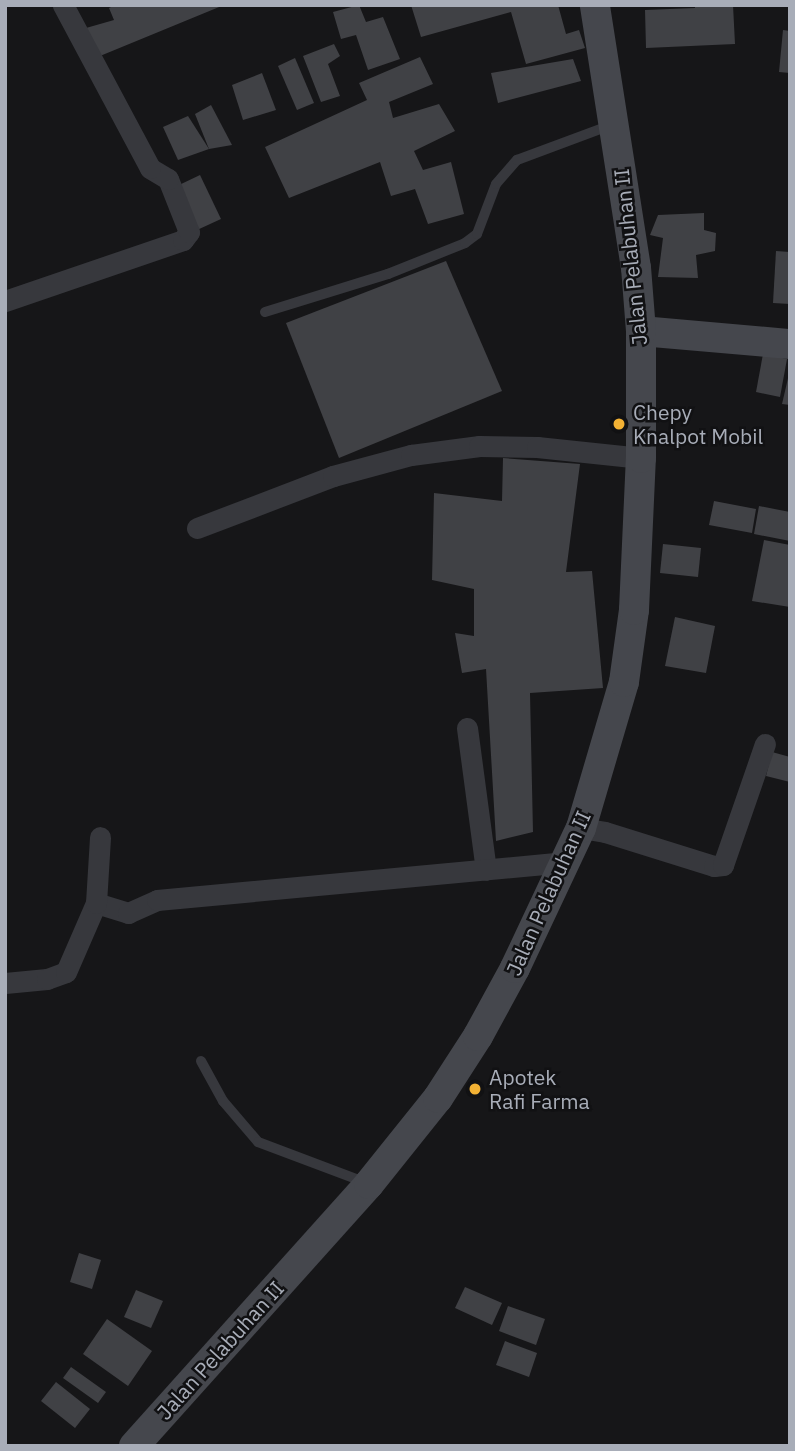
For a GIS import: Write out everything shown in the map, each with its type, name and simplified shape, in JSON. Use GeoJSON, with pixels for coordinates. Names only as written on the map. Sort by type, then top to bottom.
{"type":"FeatureCollection","features":[{"type":"Feature","properties":{"kind":"main road","name":"Jalan Pelabuhan II"},"geometry":{"type":"LineString","coordinates":[[134,1446],[369,1184],[438,1098],[478,1036],[515,968],[581,828],[624,682],[634,610],[641,458],[641,331],[636,268],[595,5]]}},
{"type":"Feature","properties":{"kind":"main road"},"geometry":{"type":"LineString","coordinates":[[641,331],[790,344]]}},
{"type":"Feature","properties":{"kind":"street"},"geometry":{"type":"LineString","coordinates":[[5,301],[183,240],[189,232],[169,179],[150,168],[63,5]]}},
{"type":"Feature","properties":{"kind":"street"},"geometry":{"type":"LineString","coordinates":[[197,528],[333,477],[411,455],[479,446],[514,446],[641,458]]}},
{"type":"Feature","properties":{"kind":"street"},"geometry":{"type":"LineString","coordinates":[[467,728],[486,870]]}},
{"type":"Feature","properties":{"kind":"street"},"geometry":{"type":"LineString","coordinates":[[581,828],[605,832],[714,866],[723,865],[765,744]]}},
{"type":"Feature","properties":{"kind":"street"},"geometry":{"type":"LineString","coordinates":[[5,982],[47,979],[66,972],[96,903],[100,836]]}},
{"type":"Feature","properties":{"kind":"street"},"geometry":{"type":"LineString","coordinates":[[96,903],[128,912],[156,900],[563,862]]}},
{"type":"Feature","properties":{"kind":"lane"},"geometry":{"type":"LineString","coordinates":[[265,312],[388,274],[472,239],[501,175],[517,160],[615,124]]}},
{"type":"Feature","properties":{"kind":"lane"},"geometry":{"type":"LineString","coordinates":[[201,1061],[223,1101],[258,1142],[369,1184]]}},
{"type":"Feature","properties":{"kind":"building"},"geometry":{"type":"Polygon","coordinates":[[[115,5],[224,5],[100,56],[86,28],[114,20],[109,8],[115,5]]]}},
{"type":"Feature","properties":{"kind":"building"},"geometry":{"type":"Polygon","coordinates":[[[359,5],[366,22],[383,17],[400,59],[368,70],[356,35],[341,39],[333,12],[359,5]]]}},
{"type":"Feature","properties":{"kind":"building"},"geometry":{"type":"Polygon","coordinates":[[[411,5],[558,5],[566,34],[579,30],[585,48],[526,64],[511,12],[421,37],[411,5]]]}},
{"type":"Feature","properties":{"kind":"building"},"geometry":{"type":"Polygon","coordinates":[[[695,5],[733,5],[735,44],[646,48],[645,10],[695,8],[695,5]]]}},
{"type":"Feature","properties":{"kind":"building"},"geometry":{"type":"Polygon","coordinates":[[[783,30],[790,31],[790,73],[779,72],[783,30]]]}},
{"type":"Feature","properties":{"kind":"building"},"geometry":{"type":"Polygon","coordinates":[[[334,44],[340,56],[328,64],[340,96],[321,102],[303,56],[334,44]]]}},
{"type":"Feature","properties":{"kind":"building"},"geometry":{"type":"Polygon","coordinates":[[[420,57],[433,84],[389,102],[393,118],[439,104],[455,131],[414,151],[423,170],[451,162],[464,214],[428,224],[415,189],[391,196],[380,162],[289,198],[265,147],[367,100],[359,83],[420,57]]]}},
{"type":"Feature","properties":{"kind":"building"},"geometry":{"type":"Polygon","coordinates":[[[295,58],[314,103],[297,110],[278,66],[295,58]]]}},
{"type":"Feature","properties":{"kind":"building"},"geometry":{"type":"Polygon","coordinates":[[[573,59],[581,81],[498,103],[491,73],[573,59]]]}},
{"type":"Feature","properties":{"kind":"building"},"geometry":{"type":"Polygon","coordinates":[[[262,73],[276,110],[243,120],[232,85],[262,73]]]}},
{"type":"Feature","properties":{"kind":"building"},"geometry":{"type":"Polygon","coordinates":[[[211,105],[232,145],[209,149],[195,114],[211,105]]]}},
{"type":"Feature","properties":{"kind":"building"},"geometry":{"type":"Polygon","coordinates":[[[188,116],[209,149],[178,160],[163,127],[188,116]]]}},
{"type":"Feature","properties":{"kind":"building"},"geometry":{"type":"Polygon","coordinates":[[[200,175],[221,219],[197,230],[177,186],[200,175]]]}},
{"type":"Feature","properties":{"kind":"building"},"geometry":{"type":"Polygon","coordinates":[[[704,213],[704,230],[716,233],[715,251],[696,255],[698,278],[658,277],[663,238],[650,235],[658,215],[704,213]]]}},
{"type":"Feature","properties":{"kind":"building"},"geometry":{"type":"Polygon","coordinates":[[[776,251],[790,252],[790,304],[773,303],[776,251]]]}},
{"type":"Feature","properties":{"kind":"building"},"geometry":{"type":"Polygon","coordinates":[[[446,261],[502,391],[339,458],[286,323],[446,261]]]}},
{"type":"Feature","properties":{"kind":"building"},"geometry":{"type":"Polygon","coordinates":[[[763,354],[787,359],[780,397],[756,392],[763,354]]]}},
{"type":"Feature","properties":{"kind":"building"},"geometry":{"type":"Polygon","coordinates":[[[790,374],[790,405],[782,404],[790,374]]]}},
{"type":"Feature","properties":{"kind":"building"},"geometry":{"type":"Polygon","coordinates":[[[503,458],[580,464],[566,572],[592,571],[603,688],[530,693],[533,832],[496,841],[486,669],[462,673],[455,633],[474,636],[474,589],[432,580],[434,493],[502,501],[503,458]]]}},
{"type":"Feature","properties":{"kind":"building"},"geometry":{"type":"Polygon","coordinates":[[[714,501],[756,509],[752,533],[709,525],[714,501]]]}},
{"type":"Feature","properties":{"kind":"building"},"geometry":{"type":"Polygon","coordinates":[[[759,506],[790,512],[790,541],[754,534],[759,506]]]}},
{"type":"Feature","properties":{"kind":"building"},"geometry":{"type":"Polygon","coordinates":[[[764,540],[790,545],[790,607],[752,601],[764,540]]]}},
{"type":"Feature","properties":{"kind":"building"},"geometry":{"type":"Polygon","coordinates":[[[663,544],[701,548],[698,577],[660,573],[663,544]]]}},
{"type":"Feature","properties":{"kind":"building"},"geometry":{"type":"Polygon","coordinates":[[[675,617],[715,626],[706,673],[665,666],[675,617]]]}},
{"type":"Feature","properties":{"kind":"building"},"geometry":{"type":"Polygon","coordinates":[[[772,752],[790,757],[790,782],[766,776],[772,752]]]}},
{"type":"Feature","properties":{"kind":"building"},"geometry":{"type":"Polygon","coordinates":[[[79,1253],[101,1260],[92,1289],[70,1282],[79,1253]]]}},
{"type":"Feature","properties":{"kind":"building"},"geometry":{"type":"Polygon","coordinates":[[[465,1287],[502,1303],[492,1325],[455,1308],[465,1287]]]}},
{"type":"Feature","properties":{"kind":"building"},"geometry":{"type":"Polygon","coordinates":[[[136,1290],[163,1301],[151,1328],[124,1317],[136,1290]]]}},
{"type":"Feature","properties":{"kind":"building"},"geometry":{"type":"Polygon","coordinates":[[[508,1306],[545,1319],[536,1345],[499,1331],[508,1306]]]}},
{"type":"Feature","properties":{"kind":"building"},"geometry":{"type":"Polygon","coordinates":[[[107,1319],[152,1351],[128,1386],[83,1354],[107,1319]]]}},
{"type":"Feature","properties":{"kind":"building"},"geometry":{"type":"Polygon","coordinates":[[[505,1341],[537,1353],[529,1377],[496,1365],[505,1341]]]}},
{"type":"Feature","properties":{"kind":"building"},"geometry":{"type":"Polygon","coordinates":[[[71,1367],[106,1392],[98,1403],[63,1378],[71,1367]]]}},
{"type":"Feature","properties":{"kind":"building"},"geometry":{"type":"Polygon","coordinates":[[[56,1382],[90,1409],[75,1428],[41,1401],[56,1382]]]}},
{"type":"Feature","properties":{"kind":"place","name":"Chepy Knalpot Mobil"},"geometry":{"type":"Point","coordinates":[619,424]}},
{"type":"Feature","properties":{"kind":"place","name":"Apotek Rafi Farma"},"geometry":{"type":"Point","coordinates":[475,1089]}}]}
